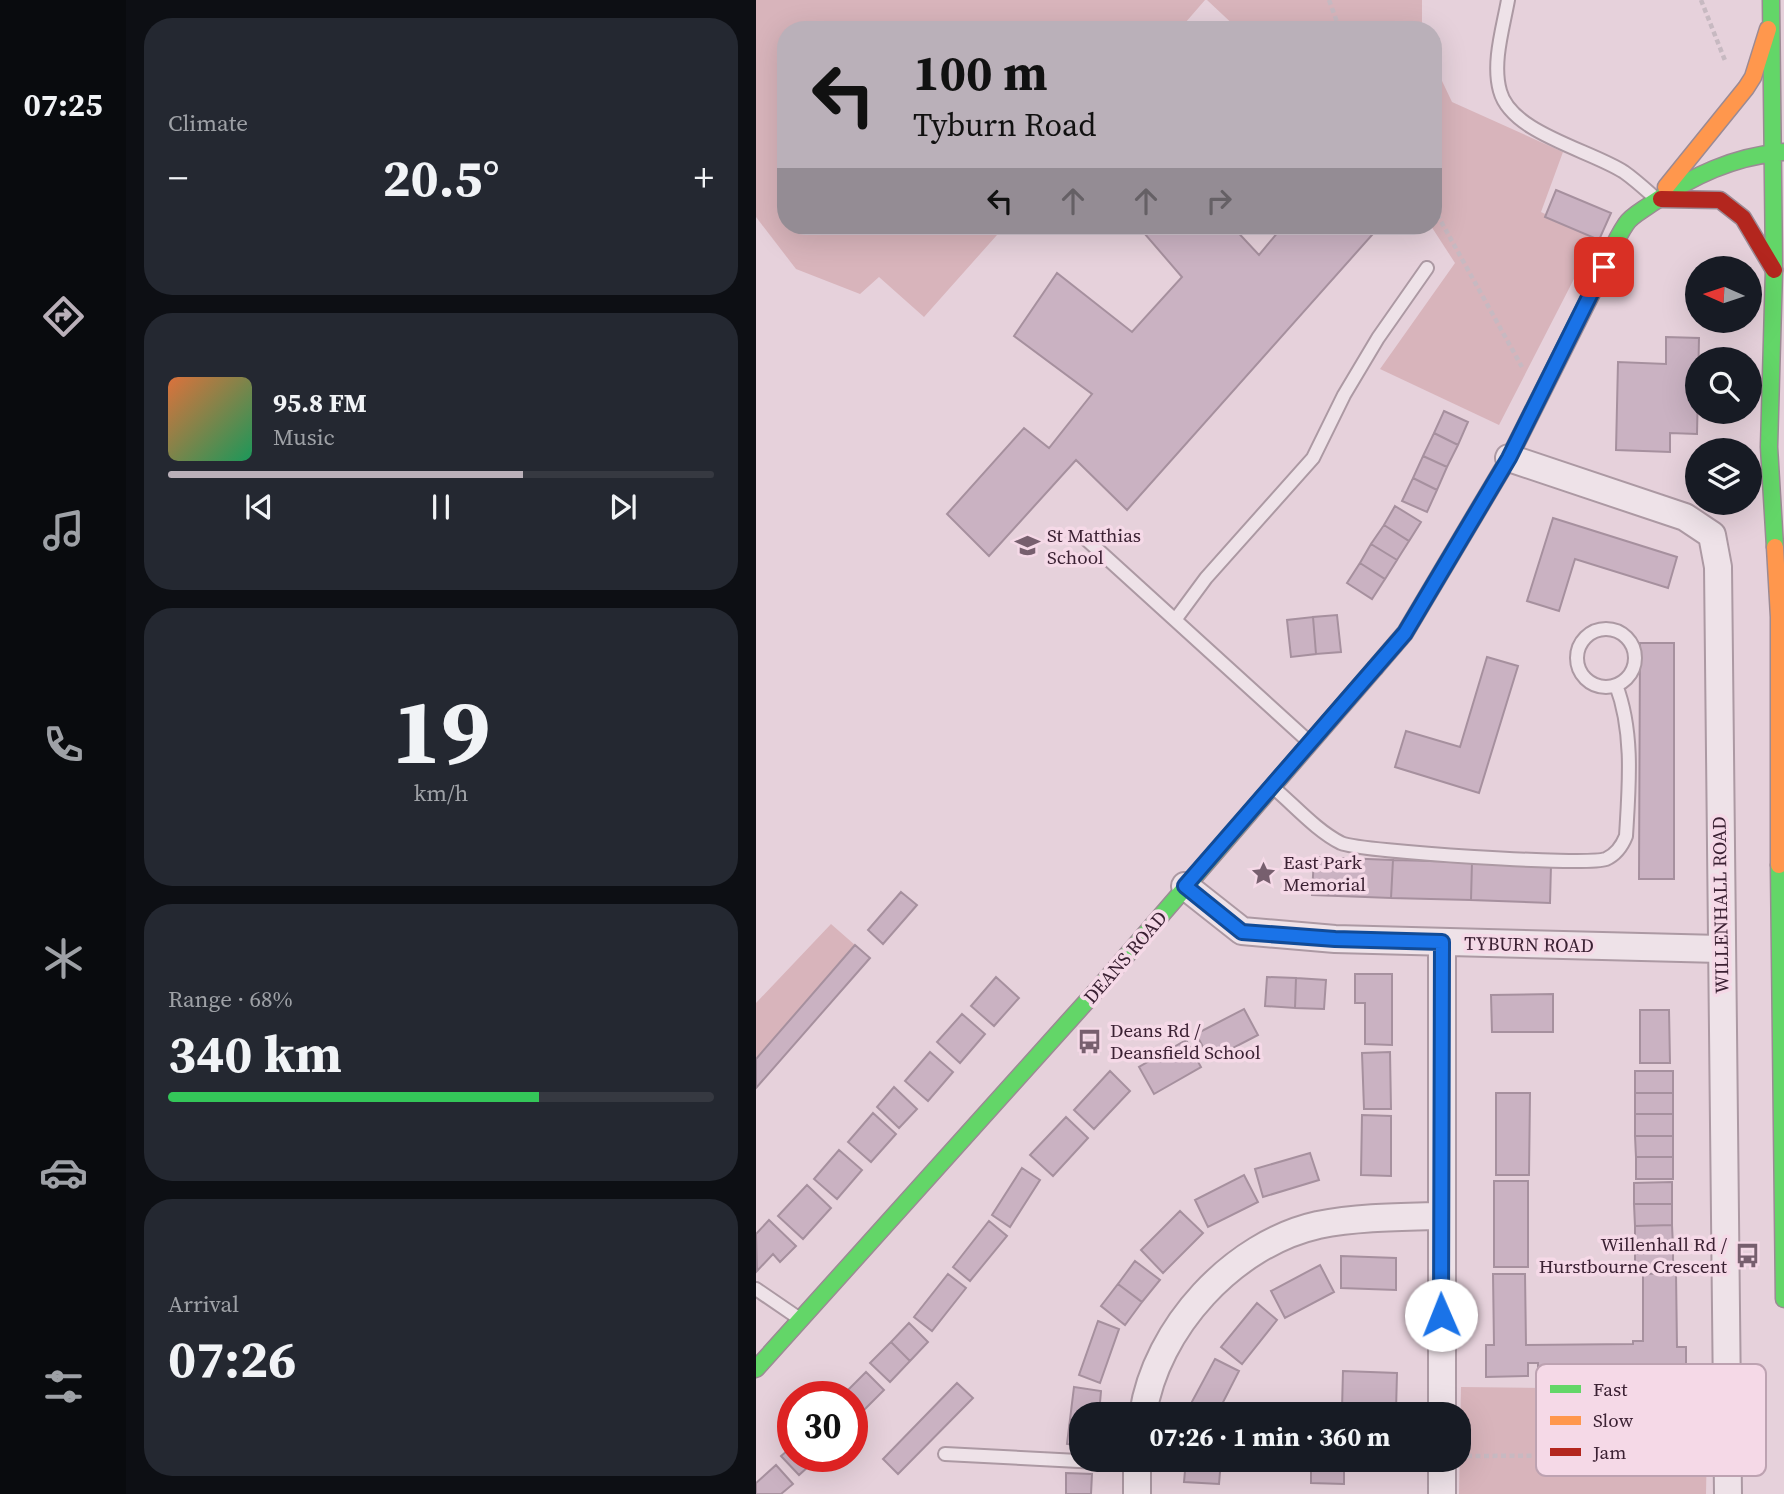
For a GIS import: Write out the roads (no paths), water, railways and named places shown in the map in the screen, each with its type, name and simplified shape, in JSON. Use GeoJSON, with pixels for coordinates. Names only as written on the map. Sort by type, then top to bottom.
{"type":"FeatureCollection","features":[{"type":"Feature","properties":{"kind":"main road"},"geometry":{"type":"LineString","coordinates":[[1771,0],[1777,152],[1769,447],[1779,618],[1779,1049],[1784,1299]]}},
{"type":"Feature","properties":{"kind":"main road"},"geometry":{"type":"LineString","coordinates":[[1656,199],[1746,88],[1753,77],[1771,21]]}},
{"type":"Feature","properties":{"kind":"main road","name":"DEANS ROAD"},"geometry":{"type":"LineString","coordinates":[[756,1369],[1095,992],[1405,633],[1509,458],[1627,222],[1656,199],[1727,162],[1777,152]]}},
{"type":"Feature","properties":{"kind":"main road"},"geometry":{"type":"LineString","coordinates":[[1656,199],[1720,200],[1743,218],[1774,270]]}},
{"type":"Feature","properties":{"kind":"main road"},"geometry":{"type":"LineString","coordinates":[[1779,618],[1784,579]]}},
{"type":"Feature","properties":{"kind":"street","name":"WILLENHALL ROAD"},"geometry":{"type":"LineString","coordinates":[[1509,458],[1685,517],[1713,535],[1718,567],[1726,1364]]}},
{"type":"Feature","properties":{"kind":"street","name":"TYBURN ROAD"},"geometry":{"type":"LineString","coordinates":[[1185,886],[1242,932],[1335,939],[1720,949]]}},
{"type":"Feature","properties":{"kind":"street"},"geometry":{"type":"LineString","coordinates":[[1442,942],[1442,1402]]}},
{"type":"Feature","properties":{"kind":"street"},"geometry":{"type":"LineString","coordinates":[[1146,1402],[1156,1367],[1188,1314],[1212,1287],[1264,1245],[1318,1226],[1384,1217],[1440,1216]]}},
{"type":"Feature","properties":{"kind":"street"},"geometry":{"type":"LineString","coordinates":[[1137,1472],[1137,1494]]}},
{"type":"Feature","properties":{"kind":"street"},"geometry":{"type":"LineString","coordinates":[[1442,1472],[1442,1494]]}},
{"type":"Feature","properties":{"kind":"street","name":"WILLENHALL ROAD"},"geometry":{"type":"LineString","coordinates":[[1728,1476],[1728,1494]]}},
{"type":"Feature","properties":{"kind":"lane"},"geometry":{"type":"LineString","coordinates":[[1508,0],[1497,67],[1500,92],[1508,108],[1529,126],[1624,172],[1656,199]]}},
{"type":"Feature","properties":{"kind":"lane"},"geometry":{"type":"LineString","coordinates":[[1175,620],[1206,578],[1313,458],[1344,396],[1378,338],[1427,268]]}},
{"type":"Feature","properties":{"kind":"lane"},"geometry":{"type":"LineString","coordinates":[[1086,539],[1310,742]]}},
{"type":"Feature","properties":{"kind":"lane"},"geometry":{"type":"LineString","coordinates":[[1597,631],[1616,631],[1631,644],[1634,653],[1631,673],[1616,685],[1598,686],[1583,676],[1579,668],[1578,650],[1582,642],[1597,631]]}},
{"type":"Feature","properties":{"kind":"lane"},"geometry":{"type":"LineString","coordinates":[[1272,786],[1331,837],[1354,847],[1501,858],[1603,860],[1621,848],[1626,836],[1628,742],[1623,705],[1616,685]]}},
{"type":"Feature","properties":{"kind":"lane"},"geometry":{"type":"LineString","coordinates":[[756,1289],[800,1319]]}},
{"type":"Feature","properties":{"kind":"lane"},"geometry":{"type":"LineString","coordinates":[[945,1454],[1069,1459]]}},
{"type":"Feature","properties":{"kind":"place","name":"St Matthias School"},"geometry":{"type":"Point","coordinates":[1027,546]}},
{"type":"Feature","properties":{"kind":"place","name":"East Park Memorial"},"geometry":{"type":"Point","coordinates":[1263,873]}},
{"type":"Feature","properties":{"kind":"place","name":"Deans Rd / Deansfield School"},"geometry":{"type":"Point","coordinates":[1090,1041]}},
{"type":"Feature","properties":{"kind":"place","name":"Willenhall Rd / Hurstbourne Crescent"},"geometry":{"type":"Point","coordinates":[1747,1255]}}]}
